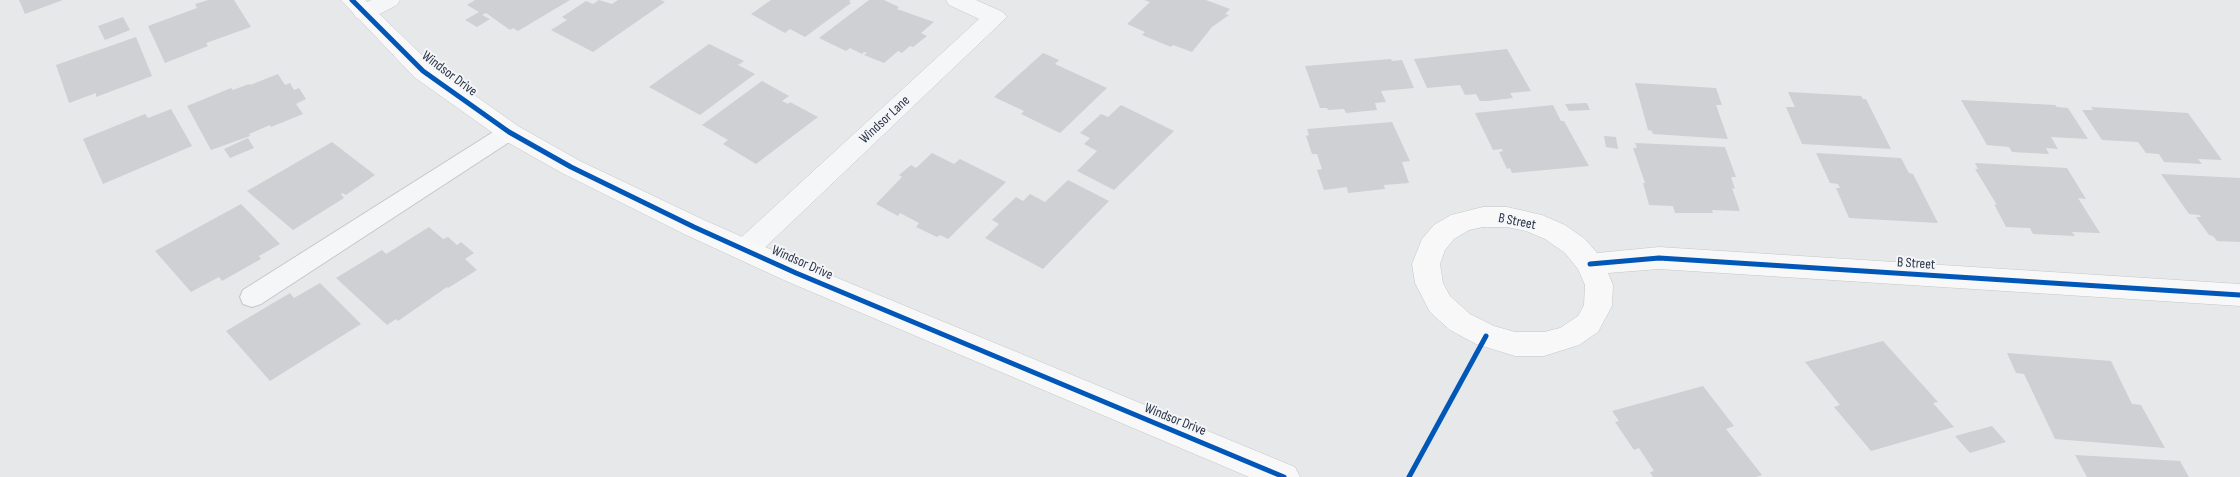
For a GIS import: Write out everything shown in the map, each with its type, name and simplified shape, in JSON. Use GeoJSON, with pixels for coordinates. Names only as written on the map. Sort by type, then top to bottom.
{"type":"FeatureCollection","features":[{"type":"Feature","properties":{"kind":"street"},"geometry":{"type":"LineString","coordinates":[[358,7],[389,0]]}},
{"type":"Feature","properties":{"kind":"street","name":"Windsor Lane"},"geometry":{"type":"LineString","coordinates":[[745,250],[995,17],[957,0]]}},
{"type":"Feature","properties":{"kind":"street","name":"Windsor Drive"},"geometry":{"type":"LineString","coordinates":[[358,7],[423,71],[509,132],[571,167],[745,250],[1009,363],[1284,477]]}},
{"type":"Feature","properties":{"kind":"street","name":"B Street"},"geometry":{"type":"LineString","coordinates":[[1483,217],[1507,217],[1532,222],[1555,232],[1575,246],[1590,264],[1599,285],[1598,306],[1588,324],[1569,338],[1544,344],[1515,344],[1486,336],[1460,322],[1440,304],[1429,283],[1426,264],[1432,246],[1444,232],[1461,222],[1483,217]]}},
{"type":"Feature","properties":{"kind":"street","name":"B Street"},"geometry":{"type":"LineString","coordinates":[[1590,264],[1659,258],[2240,295]]}},
{"type":"Feature","properties":{"kind":"lane"},"geometry":{"type":"LineString","coordinates":[[252,297],[509,132]]}},
{"type":"Feature","properties":{"kind":"building"},"geometry":{"type":"Polygon","coordinates":[[[19,0],[63,0],[25,14],[19,0]]]}},
{"type":"Feature","properties":{"kind":"building"},"geometry":{"type":"Polygon","coordinates":[[[208,0],[234,0],[251,27],[206,43],[208,46],[165,63],[148,26],[197,8],[195,4],[208,0]]]}},
{"type":"Feature","properties":{"kind":"building"},"geometry":{"type":"Polygon","coordinates":[[[475,0],[570,0],[518,31],[513,28],[510,30],[486,13],[482,15],[490,19],[477,27],[465,20],[479,12],[467,5],[475,0]]]}},
{"type":"Feature","properties":{"kind":"building"},"geometry":{"type":"Polygon","coordinates":[[[599,0],[612,4],[618,0],[661,0],[665,2],[593,52],[551,30],[567,20],[562,17],[586,1],[593,4],[599,0]]]}},
{"type":"Feature","properties":{"kind":"building"},"geometry":{"type":"Polygon","coordinates":[[[771,0],[851,0],[849,1],[851,3],[805,37],[790,29],[785,33],[751,14],[771,0]]]}},
{"type":"Feature","properties":{"kind":"building"},"geometry":{"type":"Polygon","coordinates":[[[869,0],[884,0],[899,7],[897,9],[934,22],[921,33],[927,36],[902,53],[898,51],[884,63],[864,55],[867,53],[864,52],[862,54],[850,48],[846,51],[819,38],[869,0]]]}},
{"type":"Feature","properties":{"kind":"building"},"geometry":{"type":"Polygon","coordinates":[[[1144,0],[1206,0],[1230,9],[1225,14],[1229,15],[1212,27],[1192,52],[1173,45],[1171,47],[1142,35],[1145,32],[1127,24],[1150,2],[1144,0]]]}},
{"type":"Feature","properties":{"kind":"building"},"geometry":{"type":"Polygon","coordinates":[[[123,17],[130,30],[105,40],[98,26],[123,17]]]}},
{"type":"Feature","properties":{"kind":"building"},"geometry":{"type":"Polygon","coordinates":[[[136,37],[152,76],[96,97],[96,93],[69,103],[56,65],[136,37]]]}},
{"type":"Feature","properties":{"kind":"building"},"geometry":{"type":"Polygon","coordinates":[[[709,44],[744,61],[738,65],[755,74],[700,115],[649,87],[709,44]]]}},
{"type":"Feature","properties":{"kind":"building"},"geometry":{"type":"Polygon","coordinates":[[[1507,49],[1531,91],[1510,93],[1513,98],[1487,101],[1480,101],[1476,94],[1465,95],[1460,85],[1427,88],[1414,59],[1507,49]]]}},
{"type":"Feature","properties":{"kind":"building"},"geometry":{"type":"Polygon","coordinates":[[[1043,53],[1059,60],[1055,64],[1107,88],[1060,133],[1021,114],[1024,111],[994,97],[1043,53]]]}},
{"type":"Feature","properties":{"kind":"building"},"geometry":{"type":"Polygon","coordinates":[[[1391,59],[1392,61],[1402,60],[1414,88],[1381,91],[1386,102],[1375,103],[1377,110],[1346,113],[1344,109],[1328,110],[1327,108],[1320,108],[1305,66],[1391,59]]]}},
{"type":"Feature","properties":{"kind":"building"},"geometry":{"type":"Polygon","coordinates":[[[278,74],[285,85],[290,83],[294,90],[299,88],[306,99],[296,104],[303,114],[271,127],[270,125],[249,134],[250,136],[211,150],[187,106],[231,88],[233,90],[250,85],[278,74]]]}},
{"type":"Feature","properties":{"kind":"building"},"geometry":{"type":"Polygon","coordinates":[[[762,81],[789,96],[782,101],[788,104],[790,102],[818,117],[756,164],[723,144],[728,140],[702,125],[762,81]]]}},
{"type":"Feature","properties":{"kind":"building"},"geometry":{"type":"Polygon","coordinates":[[[1635,83],[1716,88],[1722,105],[1716,105],[1728,139],[1653,134],[1652,131],[1648,130],[1635,83]]]}},
{"type":"Feature","properties":{"kind":"building"},"geometry":{"type":"Polygon","coordinates":[[[1788,92],[1861,96],[1863,99],[1866,99],[1891,149],[1802,144],[1786,107],[1795,107],[1788,92]]]}},
{"type":"Feature","properties":{"kind":"building"},"geometry":{"type":"Polygon","coordinates":[[[1961,100],[2055,105],[2068,108],[2088,139],[2051,137],[2058,149],[2046,148],[2049,154],[2012,152],[2009,147],[1987,145],[1961,100]]]}},
{"type":"Feature","properties":{"kind":"building"},"geometry":{"type":"Polygon","coordinates":[[[1587,103],[1590,110],[1569,111],[1565,104],[1587,103]]]}},
{"type":"Feature","properties":{"kind":"building"},"geometry":{"type":"Polygon","coordinates":[[[1121,105],[1174,131],[1114,190],[1077,171],[1097,151],[1084,144],[1090,138],[1080,133],[1101,114],[1108,117],[1121,105]]]}},
{"type":"Feature","properties":{"kind":"building"},"geometry":{"type":"Polygon","coordinates":[[[1553,105],[1589,166],[1512,173],[1510,168],[1507,169],[1499,152],[1503,151],[1502,149],[1493,150],[1475,113],[1553,105]]]}},
{"type":"Feature","properties":{"kind":"building"},"geometry":{"type":"Polygon","coordinates":[[[2091,107],[2188,113],[2222,160],[2198,159],[2202,164],[2164,162],[2159,154],[2146,153],[2138,142],[2102,140],[2082,110],[2093,110],[2091,107]]]}},
{"type":"Feature","properties":{"kind":"building"},"geometry":{"type":"Polygon","coordinates":[[[171,109],[192,146],[103,184],[83,139],[145,114],[148,118],[171,109]]]}},
{"type":"Feature","properties":{"kind":"building"},"geometry":{"type":"Polygon","coordinates":[[[1392,122],[1410,161],[1402,162],[1409,183],[1384,185],[1385,189],[1348,193],[1347,187],[1324,190],[1317,170],[1322,169],[1317,154],[1312,154],[1306,136],[1309,135],[1307,129],[1392,122]]]}},
{"type":"Feature","properties":{"kind":"building"},"geometry":{"type":"Polygon","coordinates":[[[1604,136],[1616,137],[1618,149],[1606,147],[1604,136]]]}},
{"type":"Feature","properties":{"kind":"building"},"geometry":{"type":"Polygon","coordinates":[[[248,138],[254,148],[230,158],[224,149],[248,138]]]}},
{"type":"Feature","properties":{"kind":"building"},"geometry":{"type":"Polygon","coordinates":[[[332,142],[375,175],[346,195],[342,193],[344,198],[293,230],[247,191],[332,142]]]}},
{"type":"Feature","properties":{"kind":"building"},"geometry":{"type":"Polygon","coordinates":[[[1635,143],[1725,147],[1736,177],[1731,177],[1735,189],[1732,188],[1740,211],[1712,210],[1713,213],[1675,213],[1673,206],[1649,205],[1643,183],[1645,183],[1633,148],[1637,148],[1635,143]]]}},
{"type":"Feature","properties":{"kind":"building"},"geometry":{"type":"Polygon","coordinates":[[[932,153],[954,164],[960,159],[1006,182],[948,239],[940,235],[937,237],[916,227],[919,223],[900,213],[898,216],[876,204],[902,177],[899,175],[911,165],[916,168],[932,153]]]}},
{"type":"Feature","properties":{"kind":"building"},"geometry":{"type":"Polygon","coordinates":[[[1816,153],[1901,158],[1909,173],[1913,174],[1938,223],[1849,218],[1836,188],[1840,188],[1838,184],[1830,183],[1816,153]]]}},
{"type":"Feature","properties":{"kind":"building"},"geometry":{"type":"Polygon","coordinates":[[[1975,163],[2067,168],[2086,199],[2078,198],[2100,233],[2072,232],[2075,236],[2033,234],[2030,228],[2006,227],[1994,204],[1997,205],[1975,169],[1978,169],[1975,163]]]}},
{"type":"Feature","properties":{"kind":"building"},"geometry":{"type":"Polygon","coordinates":[[[2161,174],[2240,178],[2240,242],[2217,241],[2213,236],[2209,235],[2196,217],[2201,217],[2189,214],[2161,174]]]}},
{"type":"Feature","properties":{"kind":"building"},"geometry":{"type":"Polygon","coordinates":[[[1068,180],[1109,201],[1043,269],[985,238],[999,224],[992,220],[1016,197],[1023,201],[1030,194],[1045,202],[1068,180]]]}},
{"type":"Feature","properties":{"kind":"building"},"geometry":{"type":"Polygon","coordinates":[[[241,204],[280,244],[259,256],[261,259],[222,281],[219,277],[191,292],[155,251],[241,204]]]}},
{"type":"Feature","properties":{"kind":"building"},"geometry":{"type":"Polygon","coordinates":[[[429,227],[443,239],[448,237],[457,245],[461,242],[474,253],[465,259],[477,270],[447,287],[398,321],[396,319],[387,325],[336,278],[382,250],[386,254],[429,227]]]}},
{"type":"Feature","properties":{"kind":"building"},"geometry":{"type":"Polygon","coordinates":[[[320,283],[361,324],[270,381],[226,331],[290,293],[294,298],[320,283]]]}},
{"type":"Feature","properties":{"kind":"building"},"geometry":{"type":"Polygon","coordinates":[[[1883,341],[1938,402],[1933,403],[1954,427],[1871,451],[1834,407],[1840,405],[1805,362],[1883,341]]]}},
{"type":"Feature","properties":{"kind":"building"},"geometry":{"type":"Polygon","coordinates":[[[2007,353],[2111,361],[2132,404],[2141,405],[2165,448],[2055,439],[2024,374],[2016,373],[2007,353]]]}},
{"type":"Feature","properties":{"kind":"building"},"geometry":{"type":"Polygon","coordinates":[[[1703,386],[1734,426],[1726,429],[1762,475],[1756,477],[1653,477],[1650,472],[1654,471],[1639,448],[1634,450],[1615,422],[1619,421],[1612,411],[1703,386]]]}},
{"type":"Feature","properties":{"kind":"building"},"geometry":{"type":"Polygon","coordinates":[[[1992,426],[2006,442],[1970,453],[1955,436],[1992,426]]]}},
{"type":"Feature","properties":{"kind":"building"},"geometry":{"type":"Polygon","coordinates":[[[2075,455],[2180,461],[2189,477],[2087,477],[2075,455]]]}},
{"type":"Feature","properties":{"kind":"cycle path"},"geometry":{"type":"LineString","coordinates":[[352,0],[423,71],[509,132],[571,167],[694,227],[796,273],[1284,477]]}},
{"type":"Feature","properties":{"kind":"cycle path"},"geometry":{"type":"LineString","coordinates":[[1590,264],[1659,258],[2240,295]]}},
{"type":"Feature","properties":{"kind":"cycle path"},"geometry":{"type":"LineString","coordinates":[[1409,477],[1486,336]]}}]}
